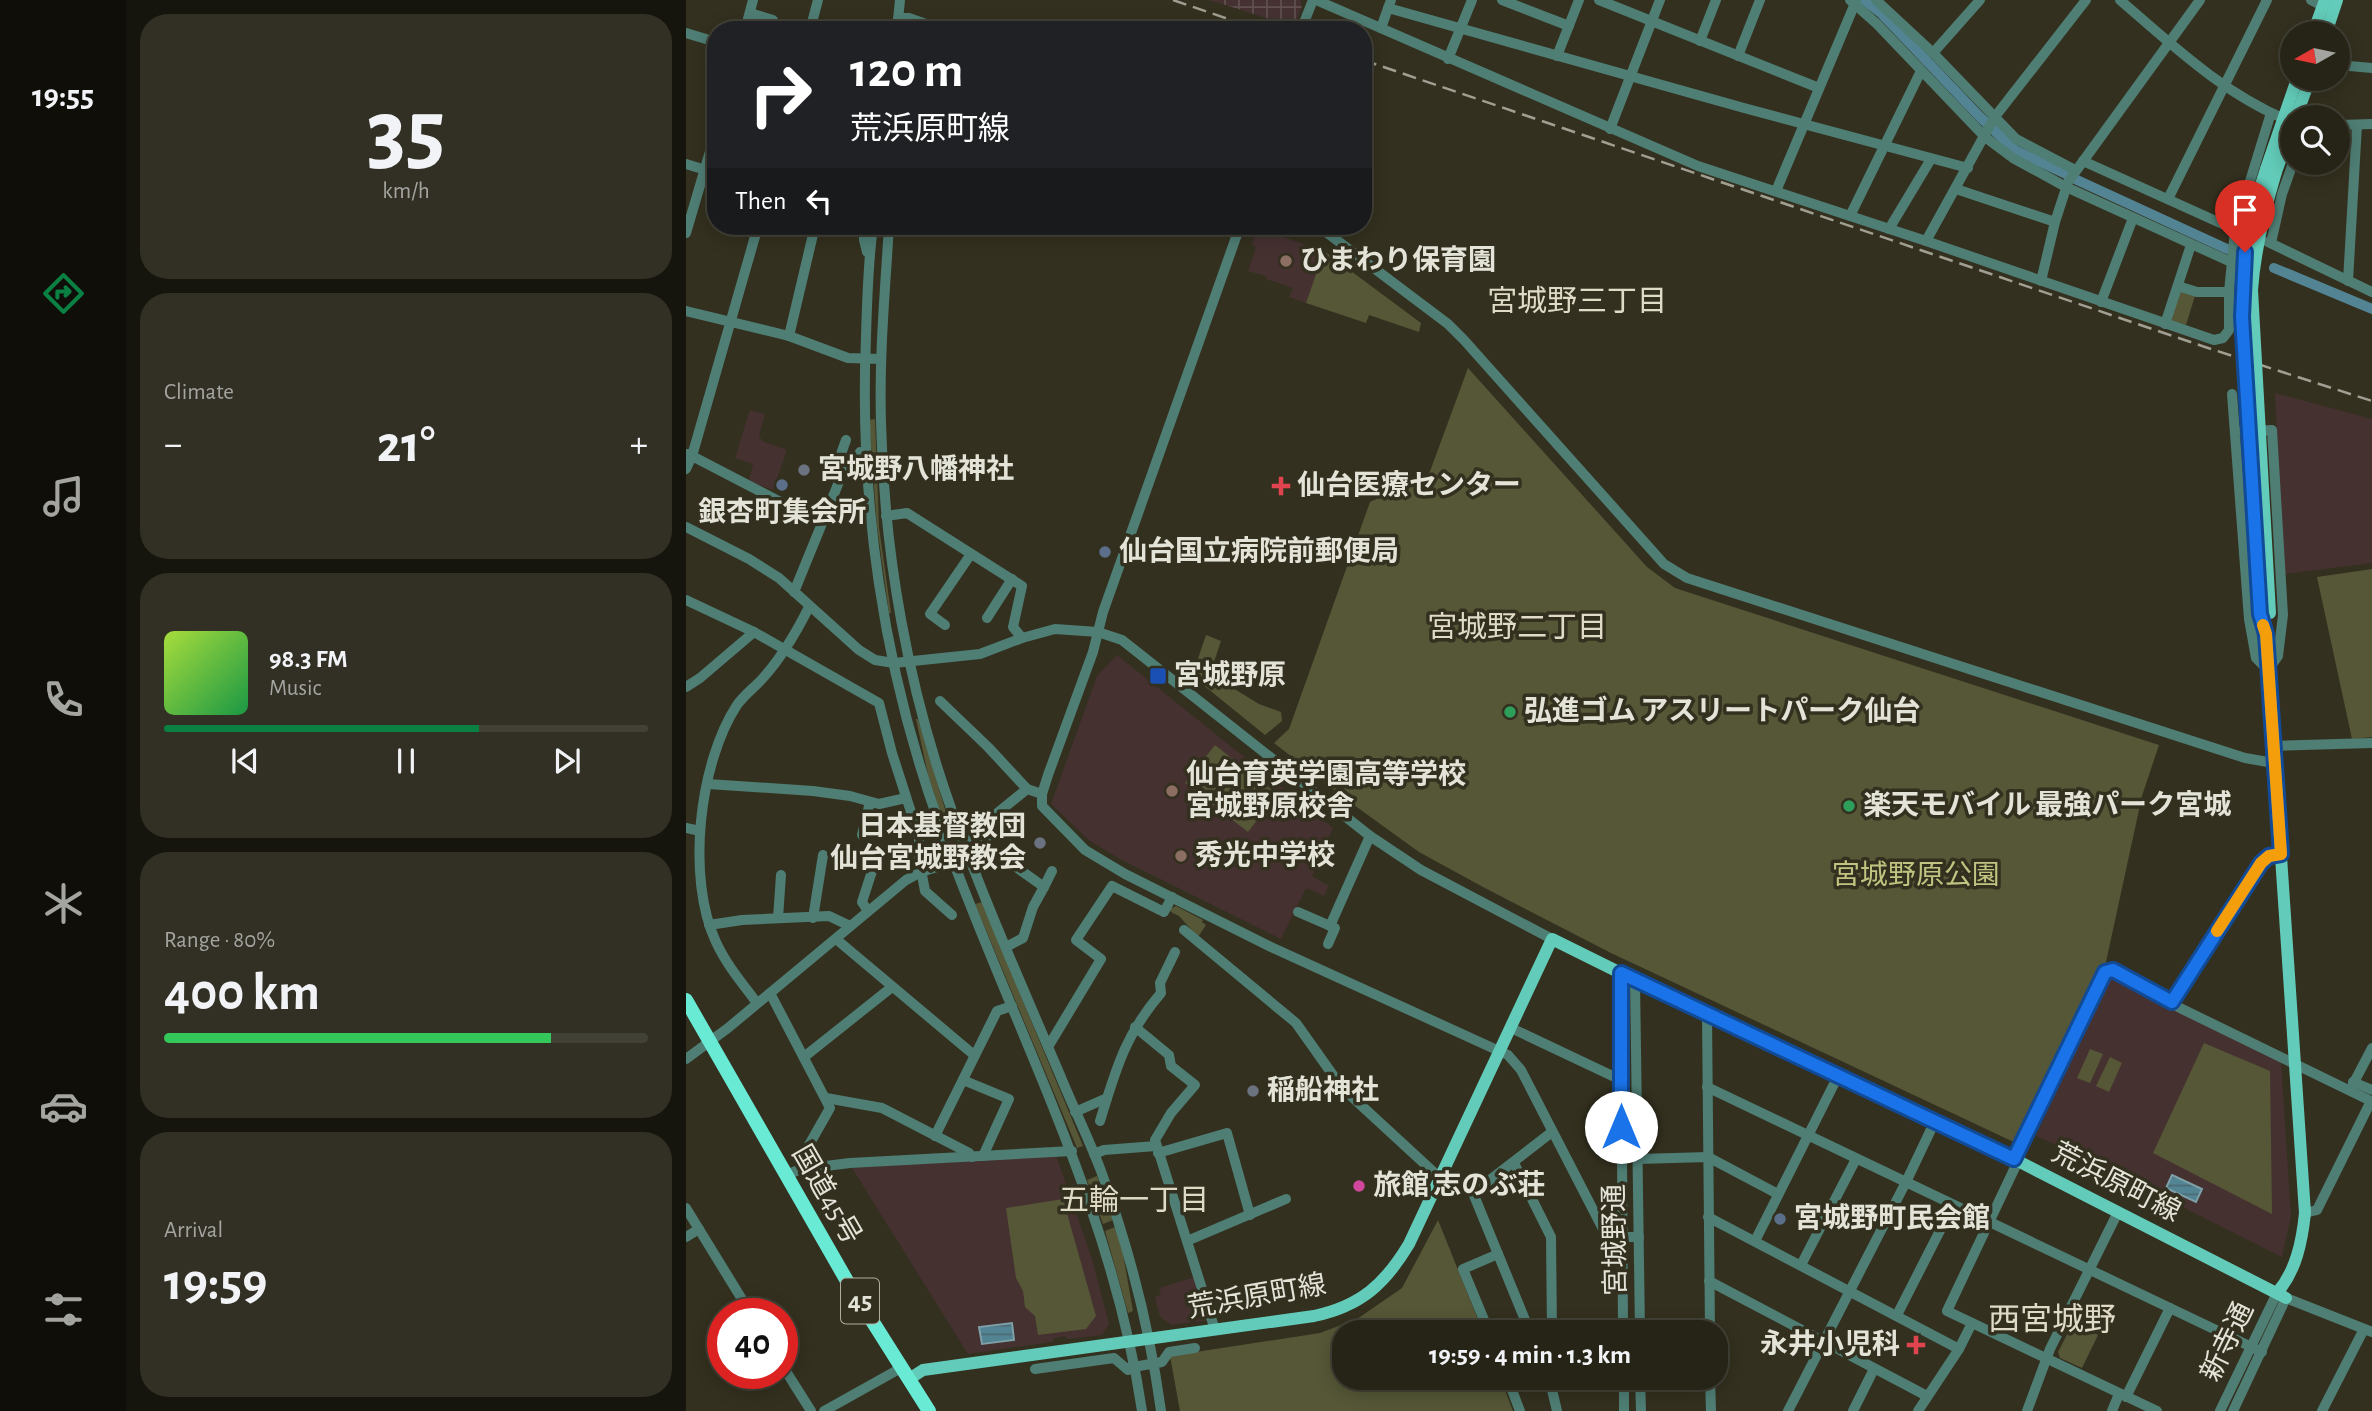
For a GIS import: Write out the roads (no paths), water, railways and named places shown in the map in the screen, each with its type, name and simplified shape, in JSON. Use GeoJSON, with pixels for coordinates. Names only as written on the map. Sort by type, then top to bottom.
{"type":"FeatureCollection","features":[{"type":"Feature","properties":{"kind":"highway","name":"国道45号"},"geometry":{"type":"LineString","coordinates":[[686,1000],[786,1175],[929,1411]]}},
{"type":"Feature","properties":{"kind":"main road"},"geometry":{"type":"LineString","coordinates":[[2330,21],[2337,0]]}},
{"type":"Feature","properties":{"kind":"main road"},"geometry":{"type":"LineString","coordinates":[[2316,21],[2320,2]]}},
{"type":"Feature","properties":{"kind":"main road"},"geometry":{"type":"LineString","coordinates":[[2280,128],[2255,254],[2252,319],[2272,746],[2305,1213],[2299,1248],[2283,1292]]}},
{"type":"Feature","properties":{"kind":"main road"},"geometry":{"type":"LineString","coordinates":[[2271,171],[2280,153]]}},
{"type":"Feature","properties":{"kind":"main road","name":"荒浜原町線"},"geometry":{"type":"LineString","coordinates":[[905,1373],[1318,1315],[1361,1299],[1394,1270],[1409,1244],[1552,939],[2016,1160],[2283,1292]]}},
{"type":"Feature","properties":{"kind":"street"},"geometry":{"type":"LineString","coordinates":[[748,21],[753,0]]}},
{"type":"Feature","properties":{"kind":"street"},"geometry":{"type":"LineString","coordinates":[[812,21],[818,0]]}},
{"type":"Feature","properties":{"kind":"street"},"geometry":{"type":"LineString","coordinates":[[898,21],[900,0]]}},
{"type":"Feature","properties":{"kind":"street"},"geometry":{"type":"LineString","coordinates":[[1305,21],[1314,0],[1364,21]]}},
{"type":"Feature","properties":{"kind":"street"},"geometry":{"type":"LineString","coordinates":[[1448,59],[1472,0]]}},
{"type":"Feature","properties":{"kind":"street"},"geometry":{"type":"LineString","coordinates":[[1502,0],[1569,26]]}},
{"type":"Feature","properties":{"kind":"street"},"geometry":{"type":"LineString","coordinates":[[1557,56],[1579,0]]}},
{"type":"Feature","properties":{"kind":"street"},"geometry":{"type":"LineString","coordinates":[[1599,0],[1819,88]]}},
{"type":"Feature","properties":{"kind":"street"},"geometry":{"type":"LineString","coordinates":[[1610,129],[1660,0]]}},
{"type":"Feature","properties":{"kind":"street"},"geometry":{"type":"LineString","coordinates":[[1700,41],[1716,0]]}},
{"type":"Feature","properties":{"kind":"street"},"geometry":{"type":"LineString","coordinates":[[1738,56],[1760,0]]}},
{"type":"Feature","properties":{"kind":"street"},"geometry":{"type":"LineString","coordinates":[[1876,0],[1933,53],[2013,158],[2066,187],[2231,262]]}},
{"type":"Feature","properties":{"kind":"street"},"geometry":{"type":"LineString","coordinates":[[1933,53],[1980,0]]}},
{"type":"Feature","properties":{"kind":"street"},"geometry":{"type":"LineString","coordinates":[[1926,241],[1990,127],[2086,0]]}},
{"type":"Feature","properties":{"kind":"street"},"geometry":{"type":"LineString","coordinates":[[2120,0],[2225,86],[2280,117]]}},
{"type":"Feature","properties":{"kind":"street"},"geometry":{"type":"LineString","coordinates":[[2041,281],[2055,222],[2066,187],[2075,170],[2200,0]]}},
{"type":"Feature","properties":{"kind":"street"},"geometry":{"type":"LineString","coordinates":[[2168,199],[2267,0]]}},
{"type":"Feature","properties":{"kind":"street"},"geometry":{"type":"LineString","coordinates":[[1776,191],[1854,1],[1922,71],[1990,127],[2075,170]]}},
{"type":"Feature","properties":{"kind":"street"},"geometry":{"type":"LineString","coordinates":[[1381,28],[1390,4],[1459,29],[1968,168]]}},
{"type":"Feature","properties":{"kind":"street"},"geometry":{"type":"LineString","coordinates":[[750,13],[773,20]]}},
{"type":"Feature","properties":{"kind":"street"},"geometry":{"type":"LineString","coordinates":[[898,18],[918,21]]}},
{"type":"Feature","properties":{"kind":"street"},"geometry":{"type":"LineString","coordinates":[[1372,24],[1698,166],[1926,241],[2210,340],[2223,338],[2230,330],[2231,262],[2237,231],[2280,123]]}},
{"type":"Feature","properties":{"kind":"street"},"geometry":{"type":"LineString","coordinates":[[686,33],[707,39]]}},
{"type":"Feature","properties":{"kind":"street"},"geometry":{"type":"LineString","coordinates":[[2350,66],[2372,68]]}},
{"type":"Feature","properties":{"kind":"street"},"geometry":{"type":"LineString","coordinates":[[1850,216],[1922,71]]}},
{"type":"Feature","properties":{"kind":"street"},"geometry":{"type":"LineString","coordinates":[[2350,125],[2372,124]]}},
{"type":"Feature","properties":{"kind":"street"},"geometry":{"type":"LineString","coordinates":[[2348,281],[2357,125]]}},
{"type":"Feature","properties":{"kind":"street"},"geometry":{"type":"LineString","coordinates":[[1889,229],[1931,159]]}},
{"type":"Feature","properties":{"kind":"street"},"geometry":{"type":"LineString","coordinates":[[2083,161],[2237,231]]}},
{"type":"Feature","properties":{"kind":"street"},"geometry":{"type":"LineString","coordinates":[[686,164],[707,170]]}},
{"type":"Feature","properties":{"kind":"street"},"geometry":{"type":"LineString","coordinates":[[2289,175],[2270,243],[2372,292]]}},
{"type":"Feature","properties":{"kind":"street"},"geometry":{"type":"LineString","coordinates":[[686,233],[707,181]]}},
{"type":"Feature","properties":{"kind":"street"},"geometry":{"type":"LineString","coordinates":[[1956,189],[2055,222]]}},
{"type":"Feature","properties":{"kind":"street"},"geometry":{"type":"LineString","coordinates":[[2101,302],[2133,218]]}},
{"type":"Feature","properties":{"kind":"street"},"geometry":{"type":"LineString","coordinates":[[686,469],[732,322],[756,235]]}},
{"type":"Feature","properties":{"kind":"street"},"geometry":{"type":"LineString","coordinates":[[789,336],[813,235]]}},
{"type":"Feature","properties":{"kind":"street"},"geometry":{"type":"LineString","coordinates":[[864,235],[869,260]]}},
{"type":"Feature","properties":{"kind":"street"},"geometry":{"type":"LineString","coordinates":[[872,235],[865,359],[865,418],[872,542]]}},
{"type":"Feature","properties":{"kind":"street"},"geometry":{"type":"LineString","coordinates":[[888,235],[881,359],[881,424],[886,516],[910,661],[938,768],[963,841],[1094,1154],[1123,1240],[1149,1339],[1161,1411]]}},
{"type":"Feature","properties":{"kind":"street"},"geometry":{"type":"LineString","coordinates":[[1237,235],[1103,612],[1042,794],[1042,806],[1085,850],[1125,874],[1272,947],[1501,1051],[1516,1062],[1521,1070],[1604,1231],[1609,1237],[1639,1237]]}},
{"type":"Feature","properties":{"kind":"street"},"geometry":{"type":"LineString","coordinates":[[1330,235],[1456,332],[1664,564],[1675,572],[1686,578],[2245,758],[2274,764]]}},
{"type":"Feature","properties":{"kind":"street"},"geometry":{"type":"LineString","coordinates":[[2165,324],[2190,245]]}},
{"type":"Feature","properties":{"kind":"street"},"geometry":{"type":"LineString","coordinates":[[2178,286],[2197,292],[2229,292]]}},
{"type":"Feature","properties":{"kind":"street"},"geometry":{"type":"LineString","coordinates":[[686,311],[789,336],[848,358],[881,359]]}},
{"type":"Feature","properties":{"kind":"street"},"geometry":{"type":"LineString","coordinates":[[2232,394],[2249,619],[2256,658],[2268,670],[2278,656],[2283,615],[2273,428],[2236,432]]}},
{"type":"Feature","properties":{"kind":"street"},"geometry":{"type":"LineString","coordinates":[[794,592],[843,472],[859,464],[859,438],[865,418]]}},
{"type":"Feature","properties":{"kind":"street"},"geometry":{"type":"LineString","coordinates":[[841,476],[837,466],[846,440]]}},
{"type":"Feature","properties":{"kind":"street"},"geometry":{"type":"LineString","coordinates":[[689,455],[821,523]]}},
{"type":"Feature","properties":{"kind":"street"},"geometry":{"type":"LineString","coordinates":[[841,476],[856,474],[861,479],[864,513],[872,542],[894,663],[925,780],[953,862],[1072,1151],[1104,1245],[1130,1342],[1142,1411]]}},
{"type":"Feature","properties":{"kind":"street"},"geometry":{"type":"LineString","coordinates":[[886,516],[908,513],[1022,586],[1013,627],[1022,638]]}},
{"type":"Feature","properties":{"kind":"street"},"geometry":{"type":"LineString","coordinates":[[686,527],[749,559],[779,578],[859,650],[875,660],[894,663],[980,654],[1055,629],[1098,632],[1122,640],[1370,836],[1421,870],[1552,939]]}},
{"type":"Feature","properties":{"kind":"street"},"geometry":{"type":"LineString","coordinates":[[944,625],[930,614],[971,554]]}},
{"type":"Feature","properties":{"kind":"street"},"geometry":{"type":"LineString","coordinates":[[987,618],[1012,579]]}},
{"type":"Feature","properties":{"kind":"street"},"geometry":{"type":"LineString","coordinates":[[687,603],[754,632],[879,703],[919,837],[925,891],[952,915]]}},
{"type":"Feature","properties":{"kind":"street"},"geometry":{"type":"LineString","coordinates":[[757,1003],[727,962],[709,925],[701,890],[700,831],[717,748],[738,704],[764,678],[786,650],[809,607]]}},
{"type":"Feature","properties":{"kind":"street"},"geometry":{"type":"LineString","coordinates":[[686,687],[754,632]]}},
{"type":"Feature","properties":{"kind":"street"},"geometry":{"type":"LineString","coordinates":[[940,701],[1027,789],[1042,794]]}},
{"type":"Feature","properties":{"kind":"street"},"geometry":{"type":"LineString","coordinates":[[2272,746],[2372,743]]}},
{"type":"Feature","properties":{"kind":"street"},"geometry":{"type":"LineString","coordinates":[[708,784],[850,796],[879,804],[906,798]]}},
{"type":"Feature","properties":{"kind":"street"},"geometry":{"type":"LineString","coordinates":[[963,841],[1027,789]]}},
{"type":"Feature","properties":{"kind":"street"},"geometry":{"type":"LineString","coordinates":[[862,835],[870,802]]}},
{"type":"Feature","properties":{"kind":"street"},"geometry":{"type":"LineString","coordinates":[[981,827],[988,847],[1044,887]]}},
{"type":"Feature","properties":{"kind":"street"},"geometry":{"type":"LineString","coordinates":[[686,828],[700,831]]}},
{"type":"Feature","properties":{"kind":"street"},"geometry":{"type":"LineString","coordinates":[[1330,926],[1370,836]]}},
{"type":"Feature","properties":{"kind":"street"},"geometry":{"type":"LineString","coordinates":[[2172,1002],[2261,863],[2269,856],[2281,854]]}},
{"type":"Feature","properties":{"kind":"street"},"geometry":{"type":"LineString","coordinates":[[813,918],[824,855]]}},
{"type":"Feature","properties":{"kind":"street"},"geometry":{"type":"LineString","coordinates":[[686,1059],[710,1043],[906,880],[921,872],[953,862]]}},
{"type":"Feature","properties":{"kind":"street"},"geometry":{"type":"LineString","coordinates":[[867,912],[863,902],[874,864]]}},
{"type":"Feature","properties":{"kind":"street"},"geometry":{"type":"LineString","coordinates":[[1006,947],[1023,939],[1034,907],[1052,871]]}},
{"type":"Feature","properties":{"kind":"street"},"geometry":{"type":"LineString","coordinates":[[778,918],[781,875]]}},
{"type":"Feature","properties":{"kind":"street"},"geometry":{"type":"LineString","coordinates":[[1048,1047],[1101,959],[1076,940],[1112,887],[1164,912],[1172,897]]}},
{"type":"Feature","properties":{"kind":"street"},"geometry":{"type":"LineString","coordinates":[[1298,912],[1335,928],[1328,944]]}},
{"type":"Feature","properties":{"kind":"street"},"geometry":{"type":"LineString","coordinates":[[709,925],[742,920],[829,916],[850,926]]}},
{"type":"Feature","properties":{"kind":"street"},"geometry":{"type":"LineString","coordinates":[[1184,930],[1297,1023],[1335,1078],[1351,1096],[1440,1178]]}},
{"type":"Feature","properties":{"kind":"street"},"geometry":{"type":"LineString","coordinates":[[836,939],[974,1055]]}},
{"type":"Feature","properties":{"kind":"street"},"geometry":{"type":"LineString","coordinates":[[1100,1121],[1118,1060],[1135,1027],[1161,993],[1160,984],[1175,952]]}},
{"type":"Feature","properties":{"kind":"street"},"geometry":{"type":"LineString","coordinates":[[2157,1411],[1947,1311],[2105,972],[2113,970],[2295,1063],[2352,1086],[2372,1090]]}},
{"type":"Feature","properties":{"kind":"street","name":"宮城野通"},"geometry":{"type":"LineString","coordinates":[[1621,973],[1623,1320]]}},
{"type":"Feature","properties":{"kind":"street","name":"宮城野通"},"geometry":{"type":"LineString","coordinates":[[1635,980],[1640,1320]]}},
{"type":"Feature","properties":{"kind":"street"},"geometry":{"type":"LineString","coordinates":[[804,1057],[892,987]]}},
{"type":"Feature","properties":{"kind":"street"},"geometry":{"type":"LineString","coordinates":[[770,993],[830,1108],[801,1159],[801,1169]]}},
{"type":"Feature","properties":{"kind":"street"},"geometry":{"type":"LineString","coordinates":[[934,1136],[997,1011],[1012,1006]]}},
{"type":"Feature","properties":{"kind":"street"},"geometry":{"type":"LineString","coordinates":[[1707,1014],[1710,1320]]}},
{"type":"Feature","properties":{"kind":"street"},"geometry":{"type":"LineString","coordinates":[[1135,1027],[1169,1055],[1171,1066],[1195,1084],[1159,1130],[1155,1140],[1214,1330]]}},
{"type":"Feature","properties":{"kind":"street"},"geometry":{"type":"LineString","coordinates":[[1511,1028],[1621,1080]]}},
{"type":"Feature","properties":{"kind":"street"},"geometry":{"type":"LineString","coordinates":[[2352,1086],[2372,1048]]}},
{"type":"Feature","properties":{"kind":"street"},"geometry":{"type":"LineString","coordinates":[[1755,1241],[1838,1076]]}},
{"type":"Feature","properties":{"kind":"street"},"geometry":{"type":"LineString","coordinates":[[963,1080],[1009,1099],[977,1157]]}},
{"type":"Feature","properties":{"kind":"street"},"geometry":{"type":"LineString","coordinates":[[2305,1213],[2317,1210],[2371,1101],[2352,1086]]}},
{"type":"Feature","properties":{"kind":"street"},"geometry":{"type":"LineString","coordinates":[[1707,1087],[2262,1352]]}},
{"type":"Feature","properties":{"kind":"street"},"geometry":{"type":"LineString","coordinates":[[826,1098],[882,1108],[977,1157]]}},
{"type":"Feature","properties":{"kind":"street"},"geometry":{"type":"LineString","coordinates":[[1075,1112],[1107,1098]]}},
{"type":"Feature","properties":{"kind":"street"},"geometry":{"type":"LineString","coordinates":[[1788,1411],[1935,1121]]}},
{"type":"Feature","properties":{"kind":"street"},"geometry":{"type":"LineString","coordinates":[[1525,1320],[1473,1193],[1552,1132]]}},
{"type":"Feature","properties":{"kind":"street"},"geometry":{"type":"LineString","coordinates":[[1094,1154],[1104,1150],[1157,1150],[1227,1133],[1250,1214]]}},
{"type":"Feature","properties":{"kind":"street"},"geometry":{"type":"LineString","coordinates":[[786,1175],[801,1169],[850,1163],[1072,1151]]}},
{"type":"Feature","properties":{"kind":"street"},"geometry":{"type":"LineString","coordinates":[[1638,1158],[1708,1157],[1778,1194]]}},
{"type":"Feature","properties":{"kind":"street"},"geometry":{"type":"LineString","coordinates":[[1801,1265],[1856,1159]]}},
{"type":"Feature","properties":{"kind":"street"},"geometry":{"type":"LineString","coordinates":[[1514,1163],[1551,1237],[1552,1320]]}},
{"type":"Feature","properties":{"kind":"street"},"geometry":{"type":"LineString","coordinates":[[1187,1241],[1286,1199]]}},
{"type":"Feature","properties":{"kind":"street"},"geometry":{"type":"LineString","coordinates":[[1897,1315],[1953,1205]]}},
{"type":"Feature","properties":{"kind":"street"},"geometry":{"type":"LineString","coordinates":[[686,1208],[741,1298]]}},
{"type":"Feature","properties":{"kind":"street"},"geometry":{"type":"LineString","coordinates":[[2027,1411],[2046,1358],[2118,1212]]}},
{"type":"Feature","properties":{"kind":"street"},"geometry":{"type":"LineString","coordinates":[[1708,1217],[1959,1349]]}},
{"type":"Feature","properties":{"kind":"street"},"geometry":{"type":"LineString","coordinates":[[686,1237],[699,1229]]}},
{"type":"Feature","properties":{"kind":"street"},"geometry":{"type":"LineString","coordinates":[[1484,1320],[1463,1269],[1498,1254]]}},
{"type":"Feature","properties":{"kind":"street"},"geometry":{"type":"LineString","coordinates":[[1709,1281],[1927,1396]]}},
{"type":"Feature","properties":{"kind":"street"},"geometry":{"type":"LineString","coordinates":[[2283,1292],[2368,1331],[2322,1411]]}},
{"type":"Feature","properties":{"kind":"street","name":"新寺通"},"geometry":{"type":"LineString","coordinates":[[2221,1411],[2251,1347],[2283,1292]]}},
{"type":"Feature","properties":{"kind":"street","name":"新寺通"},"geometry":{"type":"LineString","coordinates":[[2234,1411],[2262,1352],[2283,1292]]}},
{"type":"Feature","properties":{"kind":"street"},"geometry":{"type":"LineString","coordinates":[[2112,1411],[2170,1308]]}},
{"type":"Feature","properties":{"kind":"street"},"geometry":{"type":"LineString","coordinates":[[1918,1411],[1959,1349],[1972,1323]]}},
{"type":"Feature","properties":{"kind":"street"},"geometry":{"type":"LineString","coordinates":[[1035,1369],[1114,1359],[1128,1369],[1162,1362],[1169,1352],[1195,1348]]}},
{"type":"Feature","properties":{"kind":"street"},"geometry":{"type":"LineString","coordinates":[[1853,1411],[1874,1369]]}},
{"type":"Feature","properties":{"kind":"street"},"geometry":{"type":"LineString","coordinates":[[824,1411],[905,1373]]}},
{"type":"Feature","properties":{"kind":"street"},"geometry":{"type":"LineString","coordinates":[[797,1389],[811,1411]]}},
{"type":"Feature","properties":{"kind":"street"},"geometry":{"type":"LineString","coordinates":[[1512,1390],[1520,1411]]}},
{"type":"Feature","properties":{"kind":"street"},"geometry":{"type":"LineString","coordinates":[[1552,1390],[1557,1411]]}},
{"type":"Feature","properties":{"kind":"street"},"geometry":{"type":"LineString","coordinates":[[1624,1390],[1624,1411]]}},
{"type":"Feature","properties":{"kind":"street"},"geometry":{"type":"LineString","coordinates":[[1640,1390],[1641,1411]]}},
{"type":"Feature","properties":{"kind":"street"},"geometry":{"type":"LineString","coordinates":[[1710,1390],[1711,1411]]}},
{"type":"Feature","properties":{"kind":"water"},"geometry":{"type":"Polygon","coordinates":[[[2172,1175],[2202,1189],[2196,1202],[2166,1188],[2172,1175]]]}},
{"type":"Feature","properties":{"kind":"water"},"geometry":{"type":"Polygon","coordinates":[[[1012,1323],[1014,1340],[982,1344],[979,1327],[1012,1323]]]}},
{"type":"Feature","properties":{"kind":"waterway"},"geometry":{"type":"LineString","coordinates":[[1864,0],[1881,13],[2015,150],[2068,175]]}},
{"type":"Feature","properties":{"kind":"waterway"},"geometry":{"type":"LineString","coordinates":[[2077,180],[2227,249]]}},
{"type":"Feature","properties":{"kind":"waterway"},"geometry":{"type":"LineString","coordinates":[[2274,268],[2372,309]]}},
{"type":"Feature","properties":{"kind":"railway"},"geometry":{"type":"LineString","coordinates":[[1173,0],[1234,21]]}},
{"type":"Feature","properties":{"kind":"railway"},"geometry":{"type":"LineString","coordinates":[[1372,63],[2205,347],[2372,401]]}},
{"type":"Feature","properties":{"kind":"place","name":"ひまわり保育園"},"geometry":{"type":"Point","coordinates":[1286,261]}},
{"type":"Feature","properties":{"kind":"place","name":"宮城野八幡神社"},"geometry":{"type":"Point","coordinates":[804,470]}},
{"type":"Feature","properties":{"kind":"place","name":"銀杏町集会所"},"geometry":{"type":"Point","coordinates":[782,485]}},
{"type":"Feature","properties":{"kind":"place","name":"仙台医療センター"},"geometry":{"type":"Point","coordinates":[1281,486]}},
{"type":"Feature","properties":{"kind":"place","name":"仙台国立病院前郵便局"},"geometry":{"type":"Point","coordinates":[1105,552]}},
{"type":"Feature","properties":{"kind":"place","name":"宮城野原"},"geometry":{"type":"Point","coordinates":[1158,676]}},
{"type":"Feature","properties":{"kind":"place","name":"弘進ゴム アスリートパーク仙台"},"geometry":{"type":"Point","coordinates":[1510,712]}},
{"type":"Feature","properties":{"kind":"place","name":"仙台育英学園高等学校 宮城野原校舎"},"geometry":{"type":"Point","coordinates":[1172,791]}},
{"type":"Feature","properties":{"kind":"place","name":"楽天モバイル 最強パーク宮城"},"geometry":{"type":"Point","coordinates":[1849,806]}},
{"type":"Feature","properties":{"kind":"place","name":"日本基督教団 仙台宮城野教会"},"geometry":{"type":"Point","coordinates":[1040,843]}},
{"type":"Feature","properties":{"kind":"place","name":"秀光中学校"},"geometry":{"type":"Point","coordinates":[1181,856]}},
{"type":"Feature","properties":{"kind":"place","name":"稲船神社"},"geometry":{"type":"Point","coordinates":[1253,1091]}},
{"type":"Feature","properties":{"kind":"place","name":"旅館 志のぶ荘"},"geometry":{"type":"Point","coordinates":[1359,1186]}},
{"type":"Feature","properties":{"kind":"place","name":"宮城野町民会館"},"geometry":{"type":"Point","coordinates":[1780,1219]}},
{"type":"Feature","properties":{"kind":"place","name":"永井小児科"},"geometry":{"type":"Point","coordinates":[1916,1345]}},
{"type":"Feature","properties":{"kind":"district","name":"宮城野三丁目"},"geometry":{"type":"Point","coordinates":[1577,302]}},
{"type":"Feature","properties":{"kind":"district","name":"宮城野二丁目"},"geometry":{"type":"Point","coordinates":[1517,628]}},
{"type":"Feature","properties":{"kind":"district","name":"五輪一丁目"},"geometry":{"type":"Point","coordinates":[1134,1201]}},
{"type":"Feature","properties":{"kind":"district","name":"西宮城野"},"geometry":{"type":"Point","coordinates":[2052,1320]}},
{"type":"Feature","properties":{"kind":"park label","name":"宮城野原公園"},"geometry":{"type":"Point","coordinates":[1916,876]}}]}
